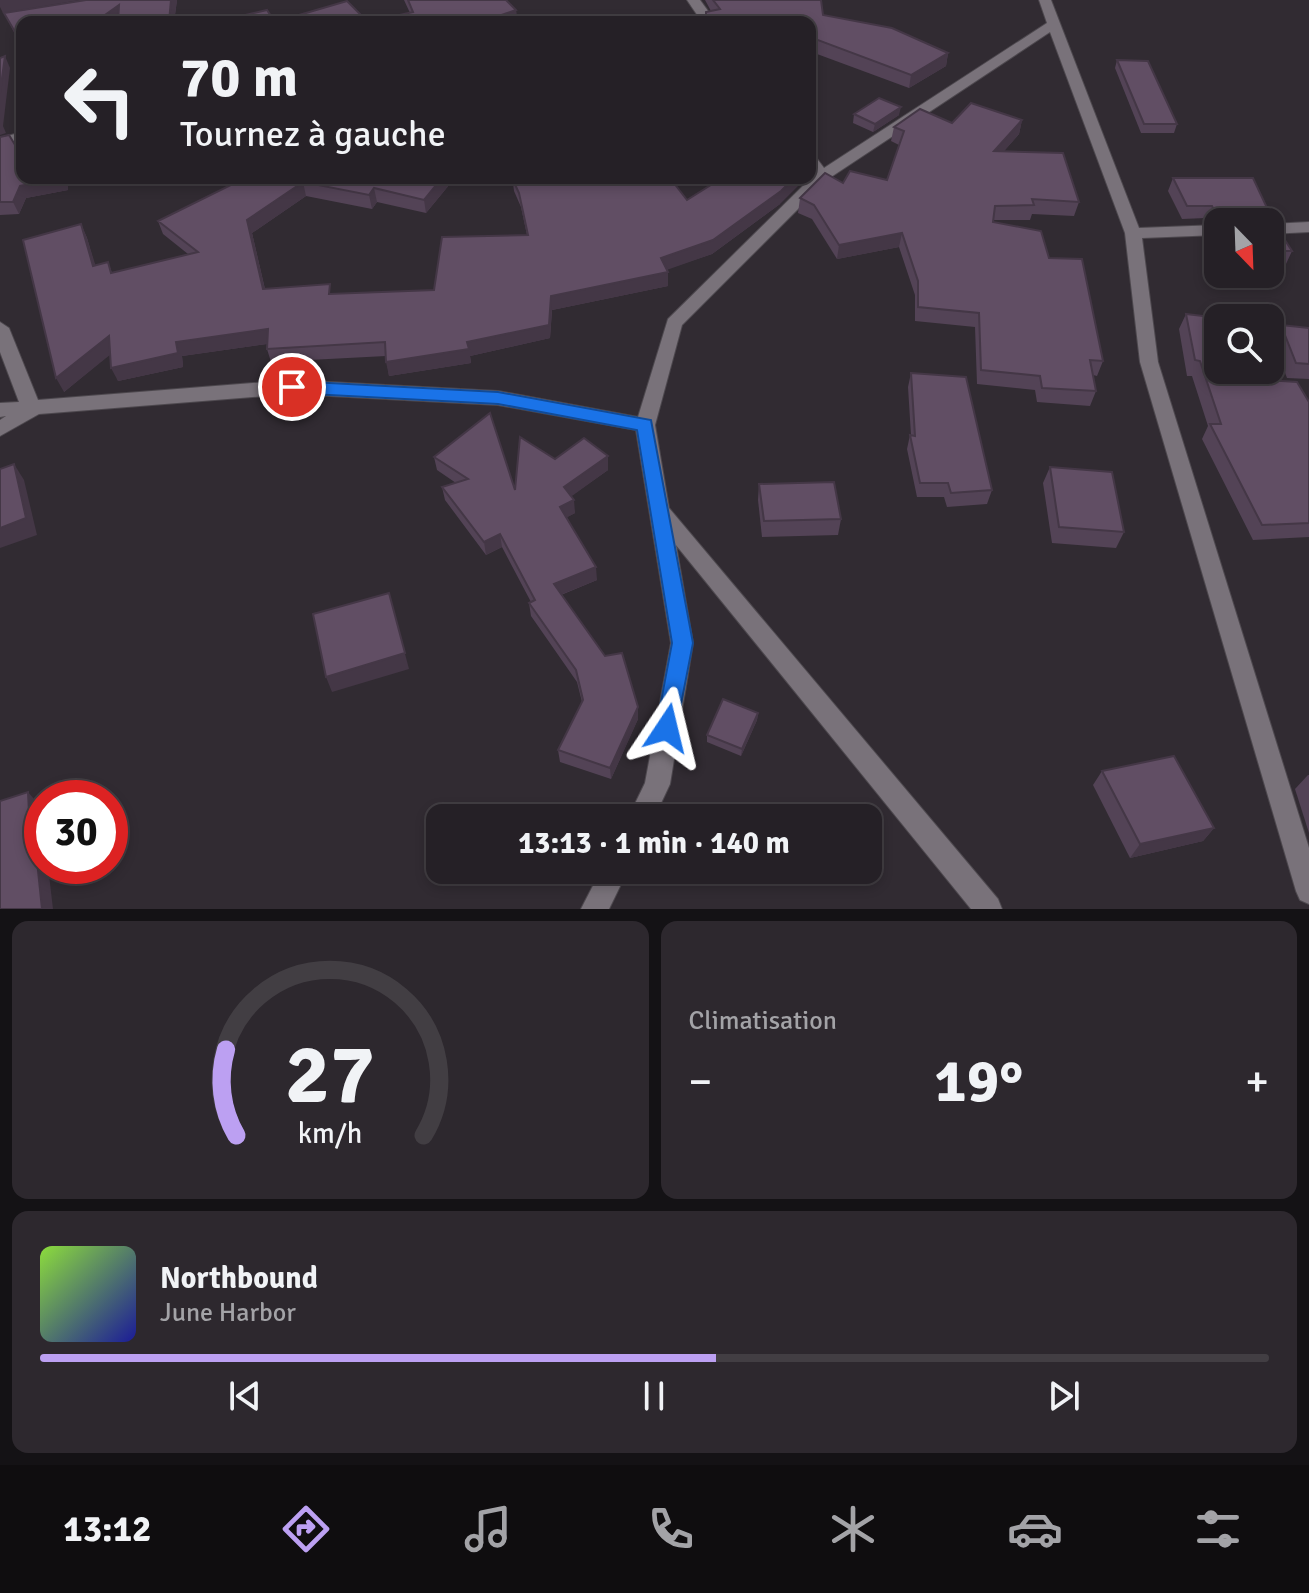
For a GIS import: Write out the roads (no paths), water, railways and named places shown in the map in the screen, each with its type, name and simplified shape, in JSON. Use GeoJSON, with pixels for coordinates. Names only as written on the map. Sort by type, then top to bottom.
{"type":"FeatureCollection","features":[{"type":"Feature","properties":{"kind":"street"},"geometry":{"type":"LineString","coordinates":[[1045,0],[1133,233],[1149,362],[1309,891]]}},
{"type":"Feature","properties":{"kind":"street"},"geometry":{"type":"LineString","coordinates":[[816,182],[1054,24]]}},
{"type":"Feature","properties":{"kind":"street"},"geometry":{"type":"LineString","coordinates":[[816,168],[822,176]]}},
{"type":"Feature","properties":{"kind":"street"},"geometry":{"type":"LineString","coordinates":[[648,804],[657,784],[682,643],[645,425],[674,323],[814,184]]}},
{"type":"Feature","properties":{"kind":"street"},"geometry":{"type":"LineString","coordinates":[[1284,228],[1309,227]]}},
{"type":"Feature","properties":{"kind":"street"},"geometry":{"type":"LineString","coordinates":[[1133,233],[1204,230]]}},
{"type":"Feature","properties":{"kind":"street"},"geometry":{"type":"LineString","coordinates":[[0,328],[32,410]]}},
{"type":"Feature","properties":{"kind":"street"},"geometry":{"type":"LineString","coordinates":[[0,410],[32,410],[292,387],[498,398],[645,425]]}},
{"type":"Feature","properties":{"kind":"street"},"geometry":{"type":"LineString","coordinates":[[0,429],[32,410]]}},
{"type":"Feature","properties":{"kind":"street"},"geometry":{"type":"LineString","coordinates":[[660,511],[988,909]]}},
{"type":"Feature","properties":{"kind":"street"},"geometry":{"type":"LineString","coordinates":[[595,909],[608,884]]}}]}
